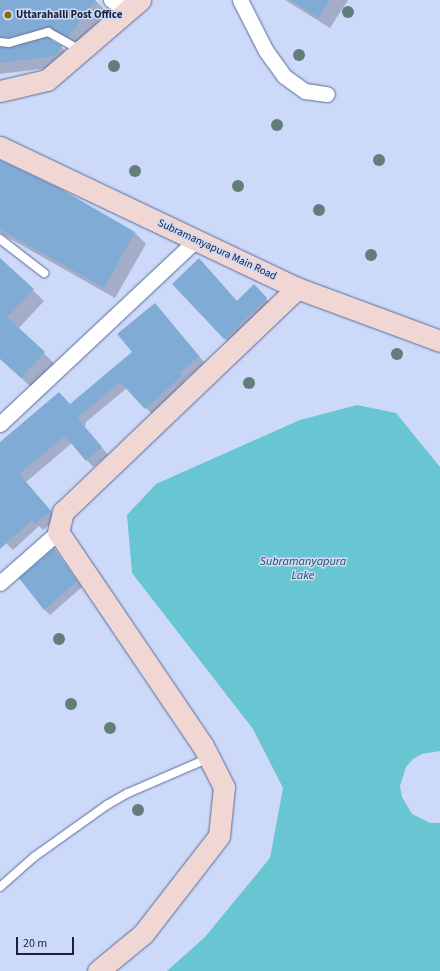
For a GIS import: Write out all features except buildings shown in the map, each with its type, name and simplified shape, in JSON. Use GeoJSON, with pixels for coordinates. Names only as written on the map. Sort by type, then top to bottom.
{"type":"FeatureCollection","features":[{"type":"Feature","properties":{"kind":"street"},"geometry":{"type":"LineString","coordinates":[[111,0],[134,5]]}},
{"type":"Feature","properties":{"kind":"street"},"geometry":{"type":"LineString","coordinates":[[240,0],[266,51],[284,76],[305,91],[327,94]]}},
{"type":"Feature","properties":{"kind":"street"},"geometry":{"type":"LineString","coordinates":[[0,91],[47,80],[134,5]]}},
{"type":"Feature","properties":{"kind":"street","name":"Subramanyapura Main Road"},"geometry":{"type":"LineString","coordinates":[[0,147],[297,288],[440,341]]}},
{"type":"Feature","properties":{"kind":"street"},"geometry":{"type":"LineString","coordinates":[[0,424],[196,240]]}},
{"type":"Feature","properties":{"kind":"street"},"geometry":{"type":"LineString","coordinates":[[0,583],[58,532],[63,512],[297,288]]}},
{"type":"Feature","properties":{"kind":"street"},"geometry":{"type":"LineString","coordinates":[[58,532],[210,758],[224,787],[219,836],[143,934],[98,971]]}},
{"type":"Feature","properties":{"kind":"lane"},"geometry":{"type":"LineString","coordinates":[[0,42],[9,42],[48,32],[82,51]]}},
{"type":"Feature","properties":{"kind":"lane"},"geometry":{"type":"LineString","coordinates":[[0,239],[44,273]]}},
{"type":"Feature","properties":{"kind":"lane"},"geometry":{"type":"LineString","coordinates":[[0,887],[34,857],[107,804],[128,793],[210,758]]}},
{"type":"Feature","properties":{"kind":"water","name":"Subramanyapura Lake"},"geometry":{"type":"Polygon","coordinates":[[[357,405],[396,413],[440,467],[440,751],[422,754],[413,759],[406,767],[400,786],[402,797],[412,814],[430,823],[440,823],[440,971],[167,971],[205,937],[270,858],[283,788],[253,729],[132,573],[127,515],[156,484],[300,420],[357,405]]]}},
{"type":"Feature","properties":{"kind":"place","name":"Uttarahalli Post Office"},"geometry":{"type":"Point","coordinates":[8,15]}}]}
